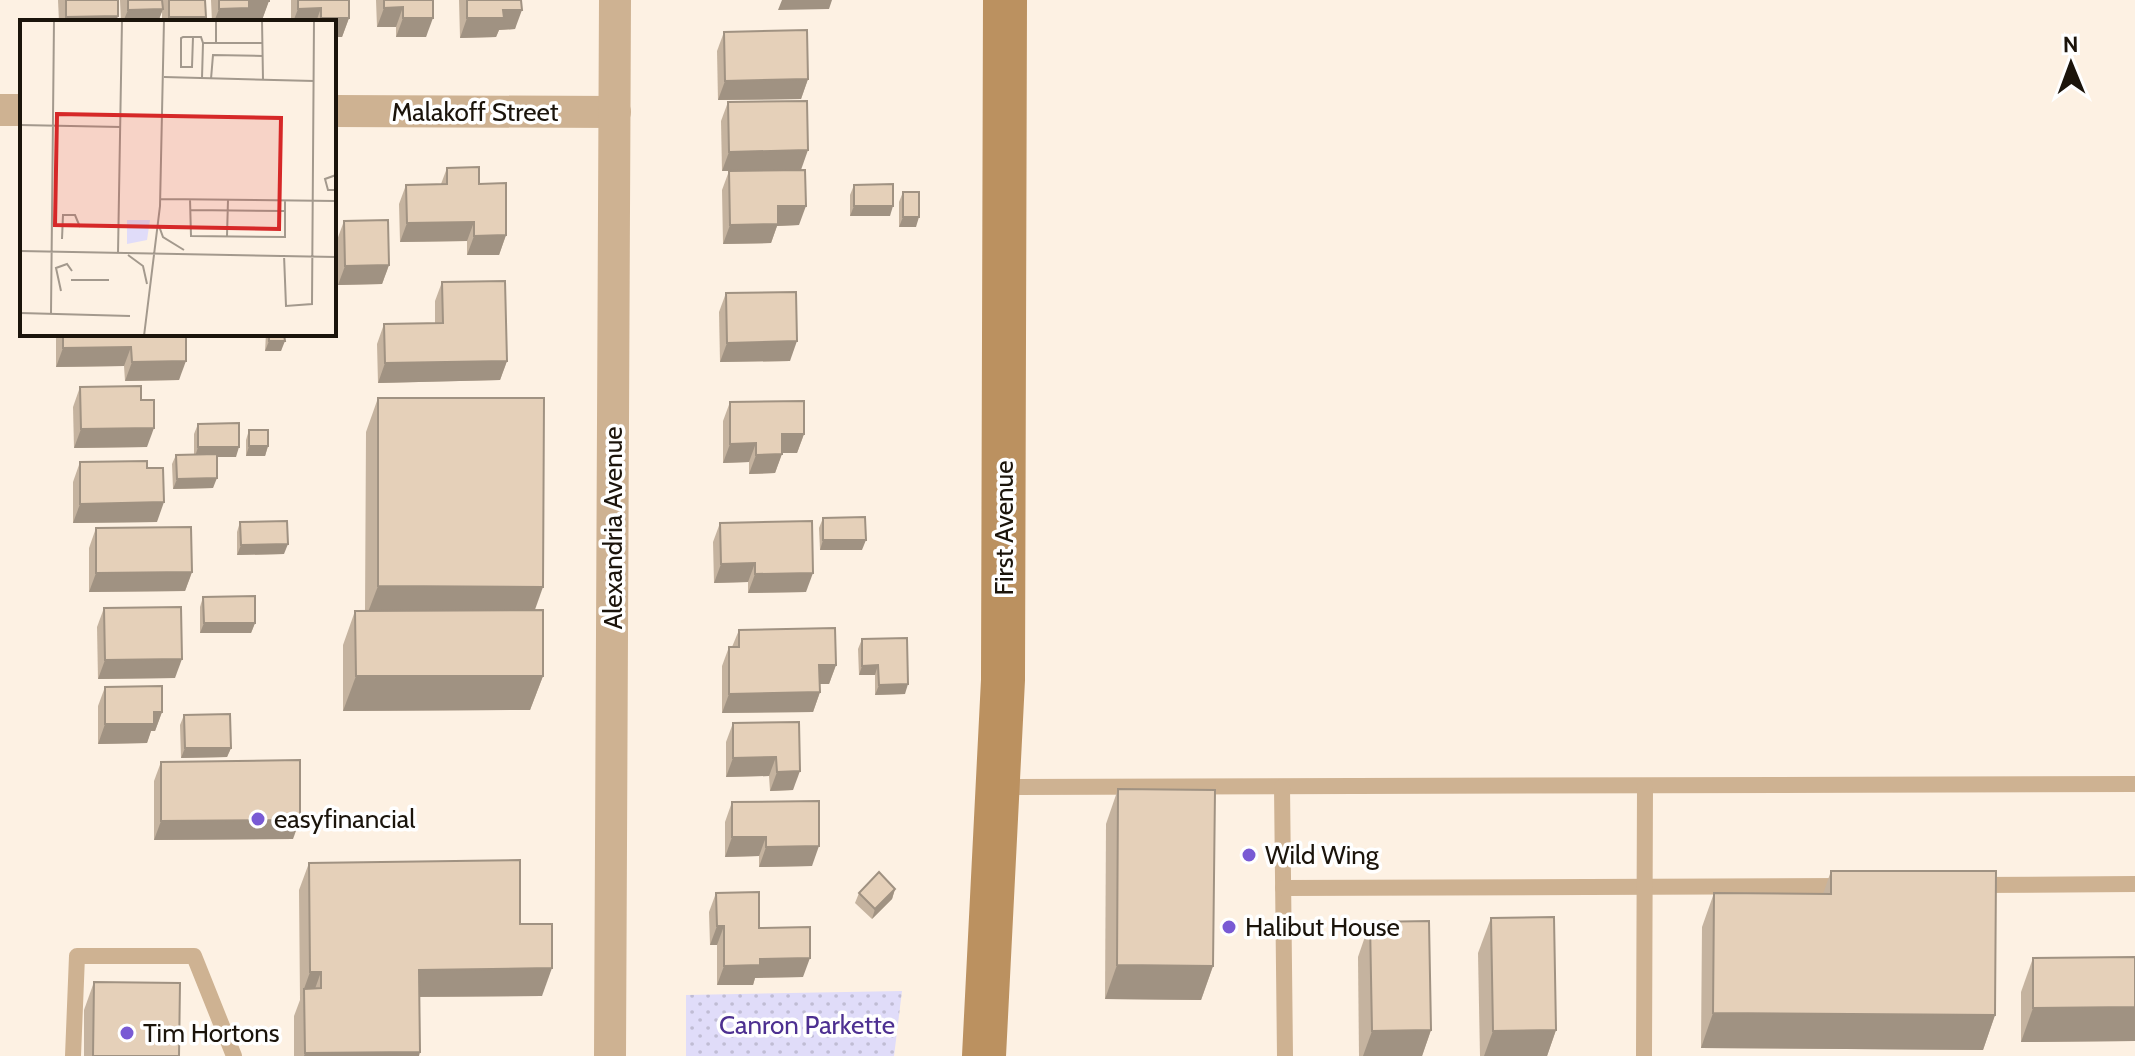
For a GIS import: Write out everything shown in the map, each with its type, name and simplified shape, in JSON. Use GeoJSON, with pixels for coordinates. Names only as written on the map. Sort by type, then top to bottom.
{"type":"FeatureCollection","features":[{"type":"Feature","properties":{"kind":"main road","name":"First Avenue"},"geometry":{"type":"LineString","coordinates":[[989,1049],[1003,680],[1005,0]]}},
{"type":"Feature","properties":{"kind":"street","name":"Alexandria Avenue"},"geometry":{"type":"LineString","coordinates":[[610,1056],[615,0]]}},
{"type":"Feature","properties":{"kind":"street","name":"Malakoff Street"},"geometry":{"type":"LineString","coordinates":[[336,111],[615,112]]}},
{"type":"Feature","properties":{"kind":"lane"},"geometry":{"type":"LineString","coordinates":[[998,787],[2135,784]]}},
{"type":"Feature","properties":{"kind":"lane"},"geometry":{"type":"LineString","coordinates":[[1644,1056],[1645,786]]}},
{"type":"Feature","properties":{"kind":"lane"},"geometry":{"type":"LineString","coordinates":[[1282,787],[1285,1056]]}},
{"type":"Feature","properties":{"kind":"lane"},"geometry":{"type":"LineString","coordinates":[[1961,885],[2135,884]]}},
{"type":"Feature","properties":{"kind":"lane"},"geometry":{"type":"LineString","coordinates":[[1283,888],[1866,886]]}},
{"type":"Feature","properties":{"kind":"lane"},"geometry":{"type":"LineString","coordinates":[[73,1056],[77,956],[194,956],[234,1056]]}},
{"type":"Feature","properties":{"kind":"green space","name":"Canron Parkette"},"geometry":{"type":"Polygon","coordinates":[[[902,991],[894,1056],[686,1056],[686,995],[902,991]]]}},
{"type":"Feature","properties":{"kind":"building"},"geometry":{"type":"Polygon","coordinates":[[[66,0],[118,0],[118,16],[66,17],[66,0]]]}},
{"type":"Feature","properties":{"kind":"building"},"geometry":{"type":"Polygon","coordinates":[[[128,0],[162,0],[163,9],[128,10],[128,0]]]}},
{"type":"Feature","properties":{"kind":"building"},"geometry":{"type":"Polygon","coordinates":[[[169,0],[205,0],[206,17],[169,17],[169,0]]]}},
{"type":"Feature","properties":{"kind":"building"},"geometry":{"type":"Polygon","coordinates":[[[219,0],[269,1],[249,1],[249,8],[219,9],[219,0]]]}},
{"type":"Feature","properties":{"kind":"building"},"geometry":{"type":"Polygon","coordinates":[[[298,0],[349,0],[349,18],[321,18],[321,8],[298,9],[298,0]]]}},
{"type":"Feature","properties":{"kind":"building"},"geometry":{"type":"Polygon","coordinates":[[[384,0],[433,0],[433,18],[403,18],[403,7],[384,8],[384,0]]]}},
{"type":"Feature","properties":{"kind":"building"},"geometry":{"type":"Polygon","coordinates":[[[467,0],[521,0],[522,10],[503,10],[504,18],[467,18],[467,0]]]}},
{"type":"Feature","properties":{"kind":"building"},"geometry":{"type":"Polygon","coordinates":[[[807,30],[808,79],[725,81],[724,32],[807,30]]]}},
{"type":"Feature","properties":{"kind":"building"},"geometry":{"type":"Polygon","coordinates":[[[807,101],[808,150],[729,152],[728,102],[807,101]]]}},
{"type":"Feature","properties":{"kind":"building"},"geometry":{"type":"Polygon","coordinates":[[[479,167],[479,184],[506,183],[506,235],[474,236],[474,222],[407,223],[406,185],[447,184],[447,168],[479,167]]]}},
{"type":"Feature","properties":{"kind":"building"},"geometry":{"type":"Polygon","coordinates":[[[805,170],[806,206],[778,206],[778,224],[730,225],[729,171],[805,170]]]}},
{"type":"Feature","properties":{"kind":"building"},"geometry":{"type":"Polygon","coordinates":[[[893,184],[893,206],[854,206],[854,185],[893,184]]]}},
{"type":"Feature","properties":{"kind":"building"},"geometry":{"type":"Polygon","coordinates":[[[903,192],[919,192],[919,217],[903,217],[903,192]]]}},
{"type":"Feature","properties":{"kind":"building"},"geometry":{"type":"Polygon","coordinates":[[[388,220],[389,265],[345,266],[344,221],[388,220]]]}},
{"type":"Feature","properties":{"kind":"building"},"geometry":{"type":"Polygon","coordinates":[[[505,281],[507,361],[385,363],[384,324],[443,323],[442,282],[505,281]]]}},
{"type":"Feature","properties":{"kind":"building"},"geometry":{"type":"Polygon","coordinates":[[[796,292],[797,341],[727,343],[726,293],[796,292]]]}},
{"type":"Feature","properties":{"kind":"building"},"geometry":{"type":"Polygon","coordinates":[[[63,336],[186,336],[186,361],[132,362],[131,347],[63,348],[63,336]]]}},
{"type":"Feature","properties":{"kind":"building"},"geometry":{"type":"Polygon","coordinates":[[[269,336],[284,336],[285,341],[269,341],[269,336]]]}},
{"type":"Feature","properties":{"kind":"building"},"geometry":{"type":"Polygon","coordinates":[[[141,386],[141,400],[154,400],[154,428],[81,429],[80,387],[141,386]]]}},
{"type":"Feature","properties":{"kind":"building"},"geometry":{"type":"Polygon","coordinates":[[[378,398],[544,398],[543,587],[378,586],[378,398]]]}},
{"type":"Feature","properties":{"kind":"building"},"geometry":{"type":"Polygon","coordinates":[[[804,401],[804,434],[782,434],[782,454],[756,455],[756,443],[730,444],[730,402],[804,401]]]}},
{"type":"Feature","properties":{"kind":"building"},"geometry":{"type":"Polygon","coordinates":[[[239,423],[239,447],[198,447],[198,424],[239,423]]]}},
{"type":"Feature","properties":{"kind":"building"},"geometry":{"type":"Polygon","coordinates":[[[249,430],[268,430],[268,446],[249,446],[249,430]]]}},
{"type":"Feature","properties":{"kind":"building"},"geometry":{"type":"Polygon","coordinates":[[[217,454],[217,478],[177,479],[176,455],[217,454]]]}},
{"type":"Feature","properties":{"kind":"building"},"geometry":{"type":"Polygon","coordinates":[[[147,461],[147,468],[163,468],[164,502],[80,504],[80,462],[147,461]]]}},
{"type":"Feature","properties":{"kind":"building"},"geometry":{"type":"Polygon","coordinates":[[[865,517],[866,540],[823,540],[823,518],[865,517]]]}},
{"type":"Feature","properties":{"kind":"building"},"geometry":{"type":"Polygon","coordinates":[[[287,521],[288,544],[241,545],[240,522],[287,521]]]}},
{"type":"Feature","properties":{"kind":"building"},"geometry":{"type":"Polygon","coordinates":[[[812,521],[813,573],[755,574],[755,563],[721,564],[720,523],[812,521]]]}},
{"type":"Feature","properties":{"kind":"building"},"geometry":{"type":"Polygon","coordinates":[[[191,527],[192,572],[96,573],[96,528],[191,527]]]}},
{"type":"Feature","properties":{"kind":"building"},"geometry":{"type":"Polygon","coordinates":[[[255,596],[255,623],[204,623],[203,597],[255,596]]]}},
{"type":"Feature","properties":{"kind":"building"},"geometry":{"type":"Polygon","coordinates":[[[181,607],[182,659],[105,660],[104,608],[181,607]]]}},
{"type":"Feature","properties":{"kind":"building"},"geometry":{"type":"Polygon","coordinates":[[[543,610],[543,676],[356,676],[355,611],[543,610]]]}},
{"type":"Feature","properties":{"kind":"building"},"geometry":{"type":"Polygon","coordinates":[[[835,628],[836,665],[819,665],[820,692],[729,694],[729,647],[739,647],[739,630],[835,628]]]}},
{"type":"Feature","properties":{"kind":"building"},"geometry":{"type":"Polygon","coordinates":[[[907,638],[908,684],[879,685],[878,665],[862,666],[862,639],[907,638]]]}},
{"type":"Feature","properties":{"kind":"building"},"geometry":{"type":"Polygon","coordinates":[[[162,686],[162,712],[154,712],[154,724],[105,724],[105,687],[162,686]]]}},
{"type":"Feature","properties":{"kind":"building"},"geometry":{"type":"Polygon","coordinates":[[[230,714],[231,748],[185,748],[184,715],[230,714]]]}},
{"type":"Feature","properties":{"kind":"building"},"geometry":{"type":"Polygon","coordinates":[[[799,722],[800,771],[777,772],[776,757],[733,758],[733,723],[799,722]]]}},
{"type":"Feature","properties":{"kind":"building"},"geometry":{"type":"Polygon","coordinates":[[[300,760],[300,820],[161,821],[161,762],[300,760]]]}},
{"type":"Feature","properties":{"kind":"building"},"geometry":{"type":"Polygon","coordinates":[[[1118,789],[1215,790],[1213,966],[1117,965],[1118,789]]]}},
{"type":"Feature","properties":{"kind":"building"},"geometry":{"type":"Polygon","coordinates":[[[819,801],[819,846],[766,847],[766,837],[732,837],[732,802],[819,801]]]}},
{"type":"Feature","properties":{"kind":"building"},"geometry":{"type":"Polygon","coordinates":[[[520,860],[520,924],[552,924],[552,968],[419,970],[420,1052],[305,1053],[304,989],[321,988],[321,972],[310,972],[309,863],[520,860]]]}},
{"type":"Feature","properties":{"kind":"building"},"geometry":{"type":"Polygon","coordinates":[[[1831,871],[1996,871],[1995,1015],[1713,1013],[1714,893],[1831,894],[1831,871]]]}},
{"type":"Feature","properties":{"kind":"building"},"geometry":{"type":"Polygon","coordinates":[[[879,872],[895,889],[875,909],[859,893],[879,872]]]}},
{"type":"Feature","properties":{"kind":"building"},"geometry":{"type":"Polygon","coordinates":[[[759,892],[759,928],[810,927],[810,958],[760,959],[760,965],[724,966],[724,926],[717,926],[716,893],[759,892]]]}},
{"type":"Feature","properties":{"kind":"building"},"geometry":{"type":"Polygon","coordinates":[[[1554,917],[1556,1030],[1493,1031],[1491,918],[1554,917]]]}},
{"type":"Feature","properties":{"kind":"building"},"geometry":{"type":"Polygon","coordinates":[[[1429,921],[1431,1030],[1372,1031],[1370,922],[1429,921]]]}},
{"type":"Feature","properties":{"kind":"building"},"geometry":{"type":"Polygon","coordinates":[[[2135,957],[2135,1007],[2033,1008],[2033,958],[2135,957]]]}},
{"type":"Feature","properties":{"kind":"building"},"geometry":{"type":"Polygon","coordinates":[[[94,982],[180,983],[179,1056],[93,1056],[94,982]]]}},
{"type":"Feature","properties":{"kind":"place","name":"easyfinancial"},"geometry":{"type":"Point","coordinates":[258,819]}},
{"type":"Feature","properties":{"kind":"place","name":"Wild Wing"},"geometry":{"type":"Point","coordinates":[1249,855]}},
{"type":"Feature","properties":{"kind":"place","name":"Halibut House"},"geometry":{"type":"Point","coordinates":[1229,927]}},
{"type":"Feature","properties":{"kind":"place","name":"Tim Hortons"},"geometry":{"type":"Point","coordinates":[127,1033]}}]}
